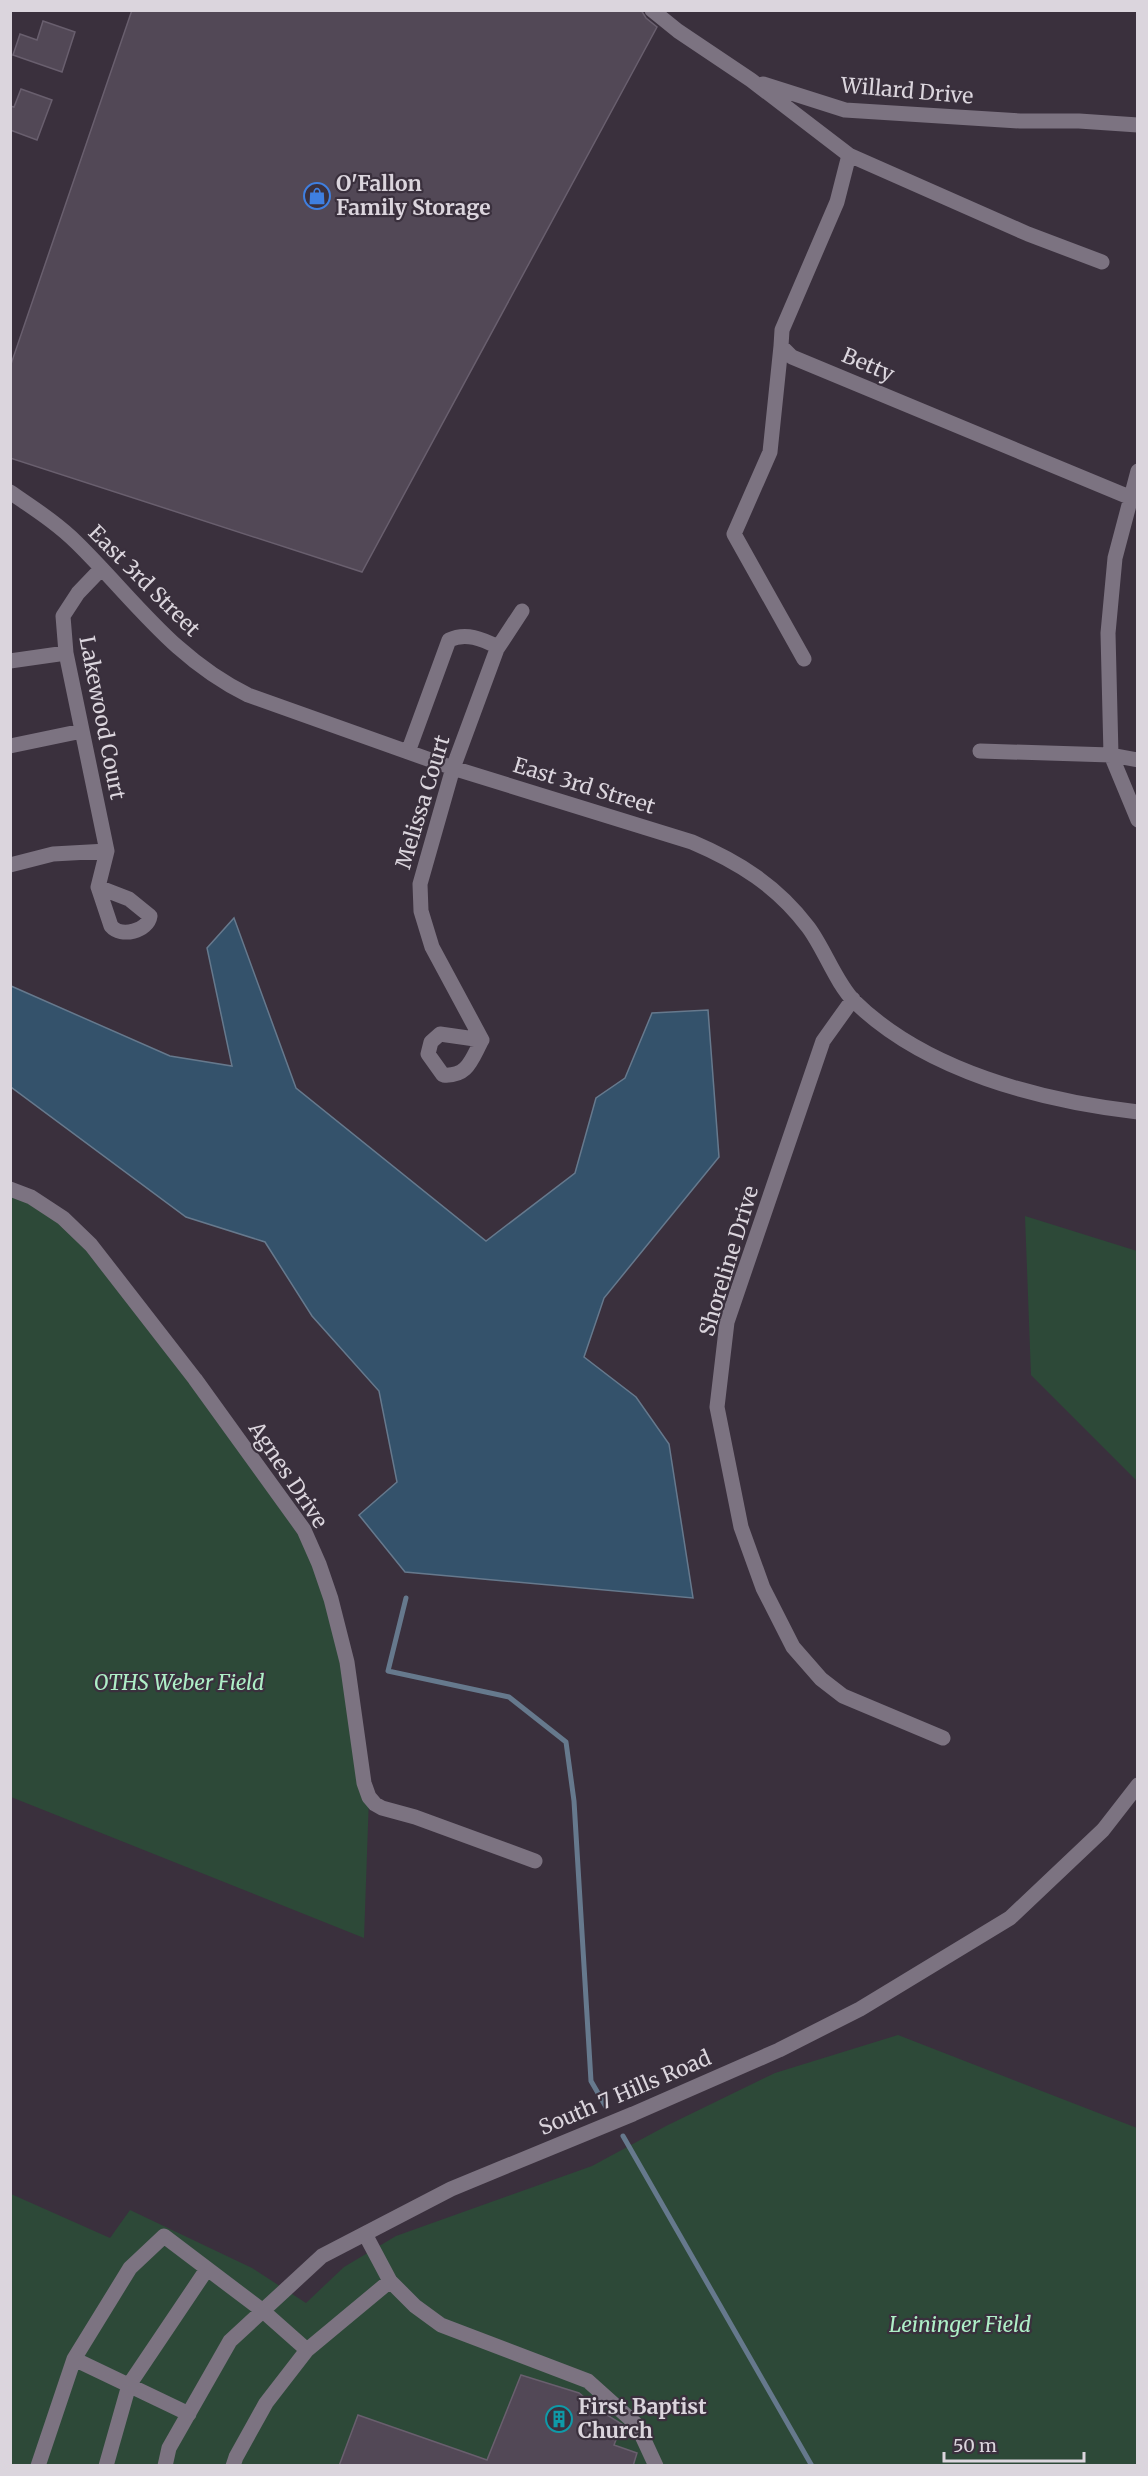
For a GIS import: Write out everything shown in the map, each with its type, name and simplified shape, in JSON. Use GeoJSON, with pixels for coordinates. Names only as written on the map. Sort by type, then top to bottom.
{"type":"FeatureCollection","features":[{"type":"Feature","properties":{"kind":"street"},"geometry":{"type":"LineString","coordinates":[[652,10],[678,31],[751,80],[849,155],[1028,234],[1102,262]]}},
{"type":"Feature","properties":{"kind":"street","name":"Willard Drive"},"geometry":{"type":"LineString","coordinates":[[751,80],[845,110],[1020,121],[1079,121],[1137,125]]}},
{"type":"Feature","properties":{"kind":"street"},"geometry":{"type":"LineString","coordinates":[[804,659],[734,534],[770,452],[782,330],[837,202],[849,155]]}},
{"type":"Feature","properties":{"kind":"street","name":"Betty"},"geometry":{"type":"LineString","coordinates":[[781,346],[792,357],[1130,497]]}},
{"type":"Feature","properties":{"kind":"street"},"geometry":{"type":"LineString","coordinates":[[1137,471],[1115,558],[1108,633],[1111,755],[1137,820]]}},
{"type":"Feature","properties":{"kind":"street","name":"East 3rd Street"},"geometry":{"type":"LineString","coordinates":[[10,492],[50,519],[77,543],[144,616],[197,664],[222,682],[248,694],[453,768],[692,842],[724,856],[754,873],[808,927],[853,999],[899,1037],[959,1068],[1056,1099],[1137,1112]]}},
{"type":"Feature","properties":{"kind":"street","name":"Lakewood Court"},"geometry":{"type":"LineString","coordinates":[[98,887],[107,850],[66,653],[63,616],[78,593],[101,569]]}},
{"type":"Feature","properties":{"kind":"street","name":"Melissa Court"},"geometry":{"type":"LineString","coordinates":[[482,1040],[432,946],[422,911],[420,884],[453,768],[498,647],[522,611]]}},
{"type":"Feature","properties":{"kind":"street"},"geometry":{"type":"LineString","coordinates":[[408,752],[449,640],[459,635],[480,638],[498,647]]}},
{"type":"Feature","properties":{"kind":"street"},"geometry":{"type":"LineString","coordinates":[[10,661],[66,653]]}},
{"type":"Feature","properties":{"kind":"street"},"geometry":{"type":"LineString","coordinates":[[10,746],[82,731]]}},
{"type":"Feature","properties":{"kind":"street"},"geometry":{"type":"LineString","coordinates":[[980,752],[1111,755],[1137,760]]}},
{"type":"Feature","properties":{"kind":"street"},"geometry":{"type":"LineString","coordinates":[[10,865],[53,854],[107,850]]}},
{"type":"Feature","properties":{"kind":"street","name":"Shoreline Drive"},"geometry":{"type":"LineString","coordinates":[[853,999],[823,1041],[727,1322],[717,1407],[741,1527],[764,1588],[794,1647],[822,1679],[843,1696],[944,1738]]}},
{"type":"Feature","properties":{"kind":"street","name":"Agnes Drive"},"geometry":{"type":"LineString","coordinates":[[10,1189],[31,1197],[63,1218],[91,1245],[195,1379],[304,1530],[319,1564],[347,1662],[364,1783],[369,1797],[375,1804],[535,1861]]}},
{"type":"Feature","properties":{"kind":"street","name":"South 7 Hills Road"},"geometry":{"type":"LineString","coordinates":[[165,2466],[169,2448],[230,2341],[322,2256],[451,2189],[633,2114],[779,2050],[860,2009],[1010,1918],[1104,1830],[1137,1785]]}},
{"type":"Feature","properties":{"kind":"street"},"geometry":{"type":"LineString","coordinates":[[365,2234],[390,2281],[415,2306],[441,2325],[588,2381],[637,2425],[656,2466]]}},
{"type":"Feature","properties":{"kind":"street"},"geometry":{"type":"LineString","coordinates":[[38,2466],[74,2359],[130,2268],[164,2236],[263,2311],[307,2350]]}},
{"type":"Feature","properties":{"kind":"street"},"geometry":{"type":"LineString","coordinates":[[106,2466],[129,2385],[207,2269]]}},
{"type":"Feature","properties":{"kind":"street"},"geometry":{"type":"LineString","coordinates":[[233,2466],[266,2403],[307,2350],[390,2281]]}},
{"type":"Feature","properties":{"kind":"street"},"geometry":{"type":"LineString","coordinates":[[74,2359],[189,2414]]}},
{"type":"Feature","properties":{"kind":"green space","name":"OTHS Weber Field"},"geometry":{"type":"Polygon","coordinates":[[[10,1189],[31,1197],[116,1275],[319,1564],[369,1797],[364,1938],[11,1797],[10,1189]]]}},
{"type":"Feature","properties":{"kind":"green space"},"geometry":{"type":"Polygon","coordinates":[[[1025,1216],[1137,1251],[1137,1481],[1031,1375],[1025,1216]]]}},
{"type":"Feature","properties":{"kind":"green space","name":"Leininger Field"},"geometry":{"type":"Polygon","coordinates":[[[898,2035],[1137,2128],[1137,2465],[11,2466],[11,2194],[110,2238],[130,2210],[252,2268],[306,2303],[344,2267],[396,2236],[592,2166],[666,2126],[775,2073],[898,2035]]]}},
{"type":"Feature","properties":{"kind":"water"},"geometry":{"type":"Polygon","coordinates":[[[234,918],[296,1088],[486,1241],[575,1173],[596,1098],[625,1078],[652,1013],[708,1010],[719,1157],[604,1298],[584,1357],[636,1397],[669,1444],[693,1598],[405,1572],[359,1515],[397,1482],[379,1391],[312,1316],[265,1242],[186,1217],[11,1087],[11,986],[170,1056],[232,1066],[207,948],[234,918]]]}},
{"type":"Feature","properties":{"kind":"building","name":"O'Fallon Family Storage"},"geometry":{"type":"Polygon","coordinates":[[[132,10],[641,10],[646,18],[657,27],[362,572],[10,458],[10,367],[132,10]]]}},
{"type":"Feature","properties":{"kind":"building"},"geometry":{"type":"Polygon","coordinates":[[[43,21],[75,32],[62,72],[13,55],[20,34],[37,40],[43,21]]]}},
{"type":"Feature","properties":{"kind":"building"},"geometry":{"type":"Polygon","coordinates":[[[21,89],[52,100],[37,140],[10,130],[10,106],[14,107],[21,89]]]}},
{"type":"Feature","properties":{"kind":"building","name":"First Baptist Church"},"geometry":{"type":"Polygon","coordinates":[[[521,2375],[579,2393],[602,2412],[622,2424],[614,2445],[637,2453],[633,2466],[339,2466],[358,2415],[487,2460],[521,2375]]]}},
{"type":"Feature","properties":{"kind":"waterway"},"geometry":{"type":"LineString","coordinates":[[406,1598],[388,1671],[509,1697],[566,1742],[574,1801],[591,2081],[606,2107]]}},
{"type":"Feature","properties":{"kind":"waterway"},"geometry":{"type":"LineString","coordinates":[[623,2136],[812,2466]]}},
{"type":"Feature","properties":{"kind":"place","name":"O'Fallon Family Storage"},"geometry":{"type":"Point","coordinates":[317,196]}},
{"type":"Feature","properties":{"kind":"place","name":"First Baptist Church"},"geometry":{"type":"Point","coordinates":[559,2419]}}]}
